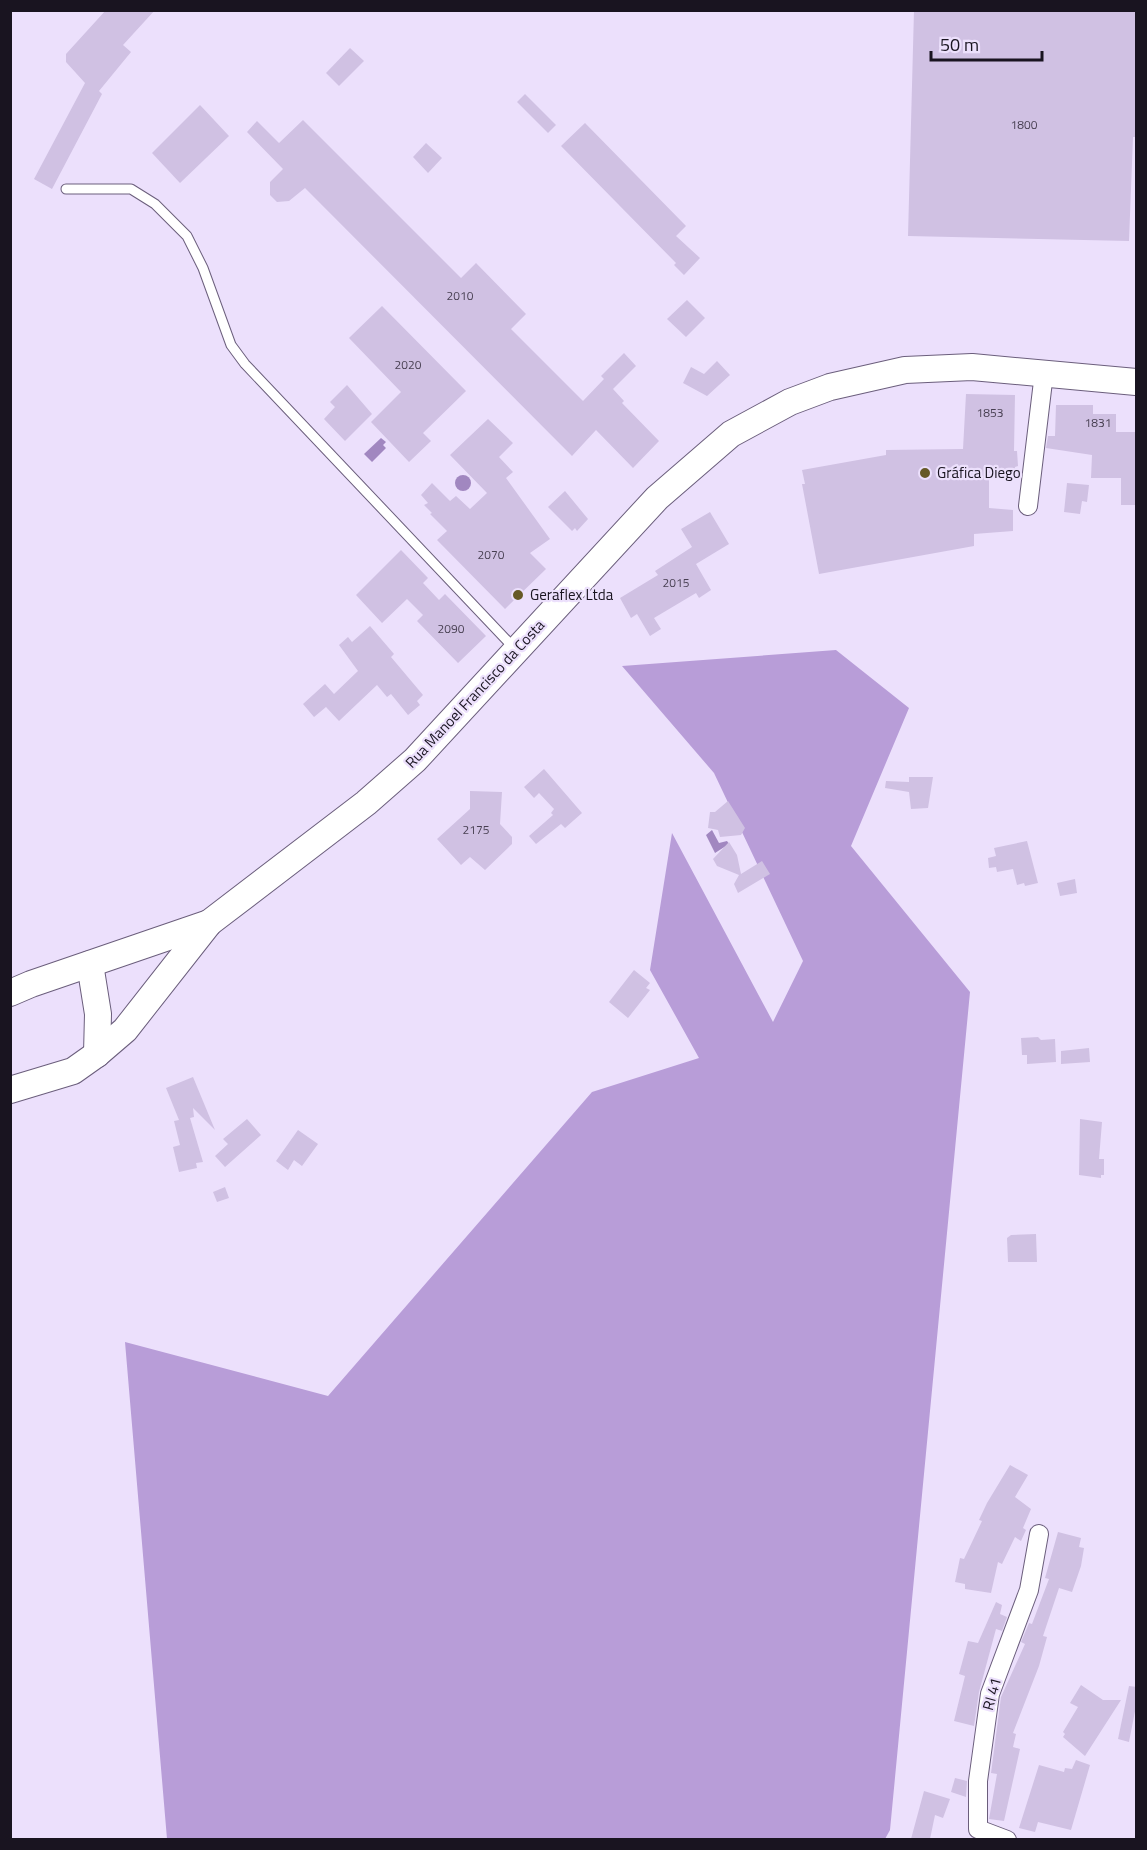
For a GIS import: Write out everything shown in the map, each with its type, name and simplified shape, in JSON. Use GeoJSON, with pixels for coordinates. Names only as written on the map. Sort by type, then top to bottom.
{"type":"FeatureCollection","features":[{"type":"Feature","properties":{"kind":"main road","name":"Rua Manoel Francisco da Costa"},"geometry":{"type":"LineString","coordinates":[[11,1090],[73,1071],[125,1030],[154,996],[209,923],[392,781],[437,739],[657,498],[731,434],[763,416],[830,387],[905,370],[972,367],[1137,382]]}},
{"type":"Feature","properties":{"kind":"main road","name":"Rua Manoel Francisco da Costa"},"geometry":{"type":"LineString","coordinates":[[10,993],[209,923]]}},
{"type":"Feature","properties":{"kind":"main road"},"geometry":{"type":"LineString","coordinates":[[90,964],[98,1014],[97,1054]]}},
{"type":"Feature","properties":{"kind":"street"},"geometry":{"type":"LineString","coordinates":[[1028,506],[1044,373]]}},
{"type":"Feature","properties":{"kind":"street","name":"RI 41"},"geometry":{"type":"LineString","coordinates":[[1007,1839],[975,1834],[978,1781],[990,1694],[1029,1590],[1039,1534]]}},
{"type":"Feature","properties":{"kind":"lane"},"geometry":{"type":"LineString","coordinates":[[66,189],[131,189],[155,204],[188,236],[203,268],[231,345],[244,364],[517,651]]}},
{"type":"Feature","properties":{"kind":"shaded area"},"geometry":{"type":"Polygon","coordinates":[[[381,438],[386,442],[383,445],[386,448],[372,462],[364,454],[381,438]]]}},
{"type":"Feature","properties":{"kind":"shaded area"},"geometry":{"type":"Polygon","coordinates":[[[463,475],[471,483],[463,491],[455,483],[463,475]]]}},
{"type":"Feature","properties":{"kind":"shaded area"},"geometry":{"type":"Polygon","coordinates":[[[836,650],[909,708],[851,846],[970,992],[890,1830],[885,1839],[167,1839],[125,1342],[328,1396],[592,1092],[699,1058],[650,970],[672,833],[773,1022],[803,961],[714,773],[622,666],[836,650]]]}},
{"type":"Feature","properties":{"kind":"shaded area"},"geometry":{"type":"Polygon","coordinates":[[[712,830],[719,843],[727,841],[729,844],[715,853],[706,835],[712,830]]]}},
{"type":"Feature","properties":{"kind":"building"},"geometry":{"type":"Polygon","coordinates":[[[106,10],[155,10],[123,45],[131,52],[99,91],[102,94],[52,189],[34,179],[85,83],[66,62],[66,54],[106,10]]]}},
{"type":"Feature","properties":{"kind":"building"},"geometry":{"type":"Polygon","coordinates":[[[914,10],[1136,10],[1137,137],[1133,137],[1129,241],[908,236],[914,10]]]}},
{"type":"Feature","properties":{"kind":"building"},"geometry":{"type":"Polygon","coordinates":[[[350,48],[364,61],[339,86],[326,73],[350,48]]]}},
{"type":"Feature","properties":{"kind":"building"},"geometry":{"type":"Polygon","coordinates":[[[525,94],[556,125],[548,133],[517,102],[525,94]]]}},
{"type":"Feature","properties":{"kind":"building"},"geometry":{"type":"Polygon","coordinates":[[[200,105],[229,136],[180,183],[152,153],[200,105]]]}},
{"type":"Feature","properties":{"kind":"building"},"geometry":{"type":"Polygon","coordinates":[[[303,120],[461,278],[476,263],[526,314],[511,329],[583,401],[604,379],[601,376],[624,353],[636,366],[613,389],[624,401],[622,403],[659,441],[633,468],[596,430],[572,456],[305,188],[289,201],[277,202],[270,195],[270,182],[283,169],[247,132],[257,121],[279,143],[303,120]]]}},
{"type":"Feature","properties":{"kind":"building"},"geometry":{"type":"Polygon","coordinates":[[[585,123],[686,226],[676,236],[700,258],[684,275],[674,265],[676,263],[561,146],[585,123]]]}},
{"type":"Feature","properties":{"kind":"building"},"geometry":{"type":"Polygon","coordinates":[[[426,143],[442,158],[428,173],[413,157],[426,143]]]}},
{"type":"Feature","properties":{"kind":"building"},"geometry":{"type":"Polygon","coordinates":[[[687,300],[705,318],[686,337],[667,319],[687,300]]]}},
{"type":"Feature","properties":{"kind":"building"},"geometry":{"type":"Polygon","coordinates":[[[382,306],[466,391],[423,433],[431,441],[409,462],[371,422],[401,392],[349,338],[382,306]]]}},
{"type":"Feature","properties":{"kind":"building"},"geometry":{"type":"Polygon","coordinates":[[[717,361],[730,375],[707,396],[683,383],[691,367],[704,374],[717,361]]]}},
{"type":"Feature","properties":{"kind":"building"},"geometry":{"type":"Polygon","coordinates":[[[347,385],[372,414],[345,441],[324,419],[335,407],[330,402],[347,385]]]}},
{"type":"Feature","properties":{"kind":"building"},"geometry":{"type":"Polygon","coordinates":[[[966,394],[1015,395],[1014,451],[1017,451],[1018,466],[1015,467],[1015,472],[989,473],[989,508],[1013,510],[1013,531],[974,534],[974,546],[819,574],[802,484],[805,484],[802,470],[886,455],[886,450],[963,449],[966,394]]]}},
{"type":"Feature","properties":{"kind":"building"},"geometry":{"type":"Polygon","coordinates":[[[1056,405],[1093,405],[1093,414],[1116,414],[1116,432],[1137,432],[1137,505],[1121,505],[1121,478],[1091,478],[1092,455],[1046,448],[1048,436],[1055,436],[1056,405]]]}},
{"type":"Feature","properties":{"kind":"building"},"geometry":{"type":"Polygon","coordinates":[[[488,419],[513,443],[499,457],[513,472],[506,478],[550,539],[530,553],[546,569],[505,609],[437,540],[447,531],[430,514],[432,513],[424,505],[428,503],[421,495],[432,483],[450,501],[456,496],[470,509],[487,493],[450,455],[488,419]]]}},
{"type":"Feature","properties":{"kind":"building"},"geometry":{"type":"Polygon","coordinates":[[[1067,483],[1089,485],[1087,502],[1082,501],[1080,514],[1064,512],[1067,483]]]}},
{"type":"Feature","properties":{"kind":"building"},"geometry":{"type":"Polygon","coordinates":[[[565,491],[588,519],[577,531],[575,528],[572,531],[548,507],[565,491]]]}},
{"type":"Feature","properties":{"kind":"building"},"geometry":{"type":"Polygon","coordinates":[[[710,512],[729,544],[696,564],[711,590],[699,598],[696,593],[654,618],[661,629],[650,636],[637,614],[631,618],[620,598],[658,575],[655,571],[692,547],[681,529],[710,512]]]}},
{"type":"Feature","properties":{"kind":"building"},"geometry":{"type":"Polygon","coordinates":[[[401,550],[428,578],[423,583],[439,600],[445,594],[486,636],[458,663],[417,621],[423,615],[407,599],[382,623],[356,595],[401,550]]]}},
{"type":"Feature","properties":{"kind":"building"},"geometry":{"type":"Polygon","coordinates":[[[370,626],[394,654],[391,657],[423,695],[417,701],[420,705],[408,715],[391,694],[387,697],[377,685],[339,721],[326,707],[314,717],[303,704],[325,684],[334,694],[358,671],[339,645],[348,637],[352,642],[370,626]]]}},
{"type":"Feature","properties":{"kind":"building"},"geometry":{"type":"Polygon","coordinates":[[[544,769],[582,813],[565,828],[561,824],[536,844],[529,836],[553,815],[551,813],[554,809],[539,793],[534,798],[524,787],[544,769]]]}},
{"type":"Feature","properties":{"kind":"building"},"geometry":{"type":"Polygon","coordinates":[[[909,777],[933,777],[928,808],[911,809],[909,792],[885,788],[886,781],[909,782],[909,777]]]}},
{"type":"Feature","properties":{"kind":"building"},"geometry":{"type":"Polygon","coordinates":[[[470,791],[502,792],[500,824],[512,837],[512,844],[485,870],[470,857],[461,865],[437,839],[470,809],[470,791]]]}},
{"type":"Feature","properties":{"kind":"building"},"geometry":{"type":"Polygon","coordinates":[[[728,801],[745,828],[741,835],[720,837],[718,830],[708,828],[710,812],[715,812],[728,801]]]}},
{"type":"Feature","properties":{"kind":"building"},"geometry":{"type":"Polygon","coordinates":[[[1027,841],[1038,883],[1017,885],[1013,869],[997,872],[996,867],[989,868],[988,858],[996,856],[994,848],[1027,841]]]}},
{"type":"Feature","properties":{"kind":"building"},"geometry":{"type":"Polygon","coordinates":[[[729,842],[737,855],[741,874],[762,861],[770,874],[738,893],[734,884],[739,875],[717,866],[713,859],[729,842]]]}},
{"type":"Feature","properties":{"kind":"building"},"geometry":{"type":"Polygon","coordinates":[[[1075,879],[1077,893],[1060,896],[1057,883],[1075,879]]]}},
{"type":"Feature","properties":{"kind":"building"},"geometry":{"type":"Polygon","coordinates":[[[634,970],[650,983],[646,988],[650,990],[628,1018],[609,1002],[634,970]]]}},
{"type":"Feature","properties":{"kind":"building"},"geometry":{"type":"Polygon","coordinates":[[[1038,1037],[1041,1040],[1055,1039],[1056,1062],[1027,1064],[1027,1055],[1022,1055],[1021,1038],[1038,1037]]]}},
{"type":"Feature","properties":{"kind":"building"},"geometry":{"type":"Polygon","coordinates":[[[1089,1048],[1090,1062],[1061,1064],[1061,1051],[1089,1048]]]}},
{"type":"Feature","properties":{"kind":"building"},"geometry":{"type":"Polygon","coordinates":[[[193,1077],[215,1130],[193,1108],[194,1117],[190,1118],[203,1162],[196,1163],[197,1168],[179,1172],[173,1147],[180,1145],[174,1121],[179,1120],[166,1088],[193,1077]]]}},
{"type":"Feature","properties":{"kind":"building"},"geometry":{"type":"Polygon","coordinates":[[[247,1119],[261,1135],[225,1167],[215,1156],[228,1144],[223,1139],[247,1119]]]}},
{"type":"Feature","properties":{"kind":"building"},"geometry":{"type":"Polygon","coordinates":[[[1080,1119],[1102,1122],[1099,1159],[1104,1159],[1104,1175],[1101,1175],[1101,1178],[1079,1175],[1080,1119]]]}},
{"type":"Feature","properties":{"kind":"building"},"geometry":{"type":"Polygon","coordinates":[[[298,1130],[318,1144],[302,1166],[294,1160],[288,1170],[276,1161],[298,1130]]]}},
{"type":"Feature","properties":{"kind":"building"},"geometry":{"type":"Polygon","coordinates":[[[225,1187],[229,1198],[217,1202],[213,1192],[225,1187]]]}},
{"type":"Feature","properties":{"kind":"building"},"geometry":{"type":"Polygon","coordinates":[[[1036,1234],[1037,1262],[1008,1262],[1007,1238],[1011,1235],[1036,1234]]]}},
{"type":"Feature","properties":{"kind":"building"},"geometry":{"type":"Polygon","coordinates":[[[1010,1465],[1028,1475],[1015,1497],[1031,1509],[1023,1528],[1026,1530],[1021,1541],[1015,1537],[1002,1564],[998,1562],[991,1593],[965,1589],[965,1584],[955,1582],[960,1558],[964,1559],[982,1521],[979,1520],[987,1503],[1010,1465]]]}},
{"type":"Feature","properties":{"kind":"building"},"geometry":{"type":"Polygon","coordinates":[[[1058,1532],[1081,1538],[1079,1547],[1084,1548],[1081,1566],[1072,1592],[1059,1588],[1043,1636],[1047,1637],[1039,1666],[1013,1733],[1016,1734],[1013,1747],[1020,1749],[1004,1821],[989,1819],[997,1774],[991,1773],[1001,1697],[1025,1644],[1021,1642],[1029,1623],[1032,1624],[1049,1579],[1045,1578],[1058,1532]]]}},
{"type":"Feature","properties":{"kind":"building"},"geometry":{"type":"Polygon","coordinates":[[[996,1602],[1002,1605],[1000,1614],[1007,1617],[1002,1631],[996,1629],[979,1692],[974,1726],[954,1721],[965,1676],[959,1674],[968,1641],[978,1643],[996,1602]]]}},
{"type":"Feature","properties":{"kind":"building"},"geometry":{"type":"Polygon","coordinates":[[[1081,1685],[1103,1700],[1121,1700],[1085,1756],[1063,1737],[1065,1734],[1063,1732],[1078,1707],[1070,1703],[1081,1685]]]}},
{"type":"Feature","properties":{"kind":"building"},"geometry":{"type":"Polygon","coordinates":[[[1129,1686],[1137,1687],[1137,1701],[1129,1742],[1118,1739],[1129,1686]]]}},
{"type":"Feature","properties":{"kind":"building"},"geometry":{"type":"Polygon","coordinates":[[[1076,1760],[1090,1765],[1071,1830],[1038,1822],[1035,1832],[1019,1828],[1039,1765],[1064,1772],[1065,1768],[1072,1769],[1076,1760]]]}},
{"type":"Feature","properties":{"kind":"building"},"geometry":{"type":"Polygon","coordinates":[[[955,1778],[967,1781],[966,1797],[951,1792],[955,1778]]]}},
{"type":"Feature","properties":{"kind":"building"},"geometry":{"type":"Polygon","coordinates":[[[924,1791],[950,1799],[943,1818],[935,1815],[930,1839],[911,1839],[924,1791]]]}},
{"type":"Feature","properties":{"kind":"place","name":"Gráfica Diego"},"geometry":{"type":"Point","coordinates":[925,473]}},
{"type":"Feature","properties":{"kind":"place","name":"Geraflex Ltda"},"geometry":{"type":"Point","coordinates":[518,595]}}]}
